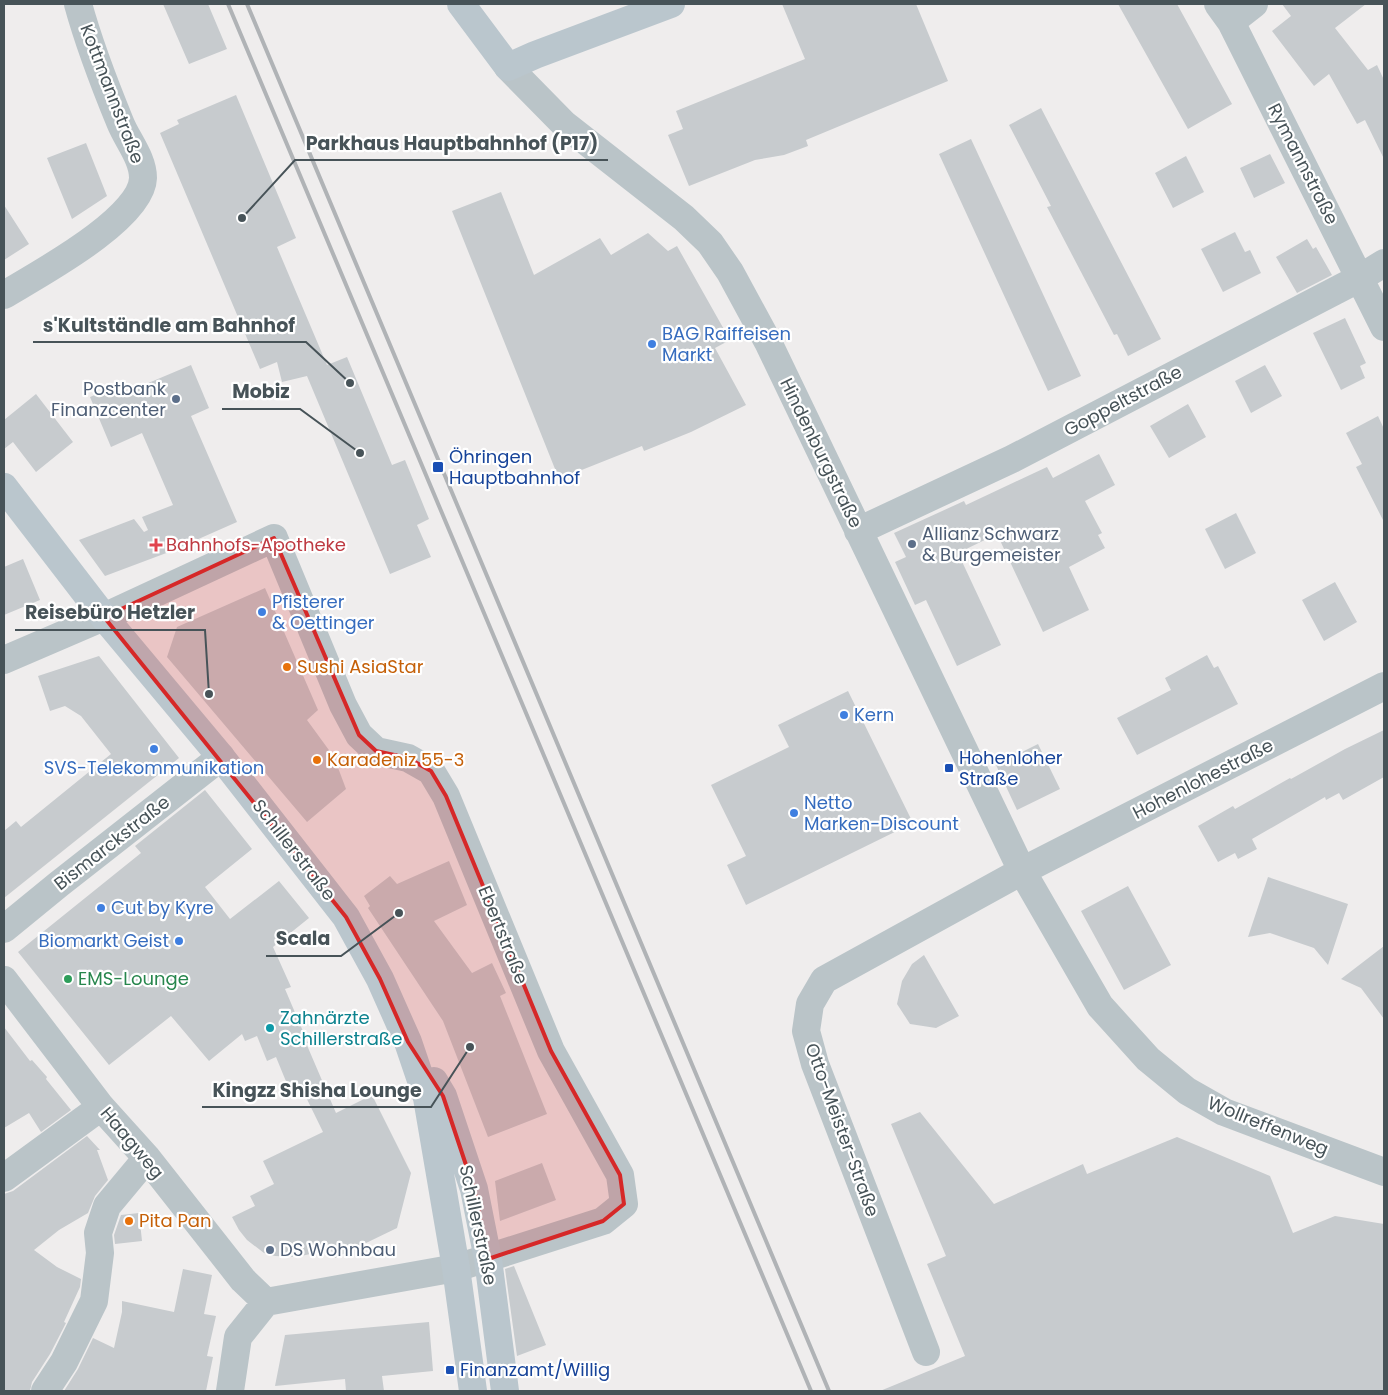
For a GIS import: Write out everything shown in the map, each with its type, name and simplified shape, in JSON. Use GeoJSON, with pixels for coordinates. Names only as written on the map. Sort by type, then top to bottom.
{"type":"FeatureCollection","features":[{"type":"Feature","properties":{"kind":"main road","name":"Hindenburgstraße"},"geometry":{"type":"LineString","coordinates":[[461,4],[508,67]]}},
{"type":"Feature","properties":{"kind":"main road"},"geometry":{"type":"LineString","coordinates":[[508,67],[536,54],[671,4]]}},
{"type":"Feature","properties":{"kind":"main road","name":"Schillerstraße"},"geometry":{"type":"LineString","coordinates":[[4,487],[104,617],[221,758],[346,917],[380,978],[408,1042],[427,1098],[456,1268],[473,1391]]}},
{"type":"Feature","properties":{"kind":"main road","name":"Schillerstraße"},"geometry":{"type":"LineString","coordinates":[[408,1042],[444,1096],[474,1189],[488,1259],[505,1391]]}},
{"type":"Feature","properties":{"kind":"street","name":"Kottmannstraße"},"geometry":{"type":"LineString","coordinates":[[4,295],[103,233],[123,216],[139,194],[143,178],[138,159],[121,125],[91,49],[78,4]]}},
{"type":"Feature","properties":{"kind":"street"},"geometry":{"type":"LineString","coordinates":[[1224,13],[1254,4]]}},
{"type":"Feature","properties":{"kind":"street","name":"Rymannstraße"},"geometry":{"type":"LineString","coordinates":[[1224,13],[1384,327]]}},
{"type":"Feature","properties":{"kind":"street","name":"Hindenburgstraße"},"geometry":{"type":"LineString","coordinates":[[508,67],[564,124],[684,218],[710,243],[730,272],[768,342],[1022,872]]}},
{"type":"Feature","properties":{"kind":"street","name":"Goppeltstraße"},"geometry":{"type":"LineString","coordinates":[[858,531],[1012,459],[1360,278],[1384,263]]}},
{"type":"Feature","properties":{"kind":"street","name":"Ebertstraße"},"geometry":{"type":"LineString","coordinates":[[104,617],[274,538],[343,705],[359,735],[376,751],[408,758],[431,771],[446,796],[551,1051],[620,1175],[624,1204],[603,1221],[456,1268]]}},
{"type":"Feature","properties":{"kind":"street"},"geometry":{"type":"LineString","coordinates":[[4,660],[104,617]]}},
{"type":"Feature","properties":{"kind":"street","name":"Hohenlohestraße"},"geometry":{"type":"LineString","coordinates":[[1022,872],[1384,686]]}},
{"type":"Feature","properties":{"kind":"street","name":"Bismarckstraße"},"geometry":{"type":"LineString","coordinates":[[4,929],[58,884],[221,758]]}},
{"type":"Feature","properties":{"kind":"street","name":"Wollreffenweg"},"geometry":{"type":"LineString","coordinates":[[1022,872],[1100,1006],[1148,1059],[1187,1091],[1224,1112],[1384,1172]]}},
{"type":"Feature","properties":{"kind":"street","name":"Otto-Meister-Straße"},"geometry":{"type":"LineString","coordinates":[[926,1352],[815,1064],[806,1031],[809,1007],[824,980],[1022,872]]}},
{"type":"Feature","properties":{"kind":"street","name":"Haagweg"},"geometry":{"type":"LineString","coordinates":[[4,980],[101,1107],[147,1158],[243,1280],[266,1302]]}},
{"type":"Feature","properties":{"kind":"street"},"geometry":{"type":"LineString","coordinates":[[4,1178],[101,1107]]}},
{"type":"Feature","properties":{"kind":"street"},"geometry":{"type":"LineString","coordinates":[[45,1391],[64,1362],[94,1301],[100,1253],[98,1233],[106,1206],[147,1158]]}},
{"type":"Feature","properties":{"kind":"street"},"geometry":{"type":"LineString","coordinates":[[230,1391],[238,1337],[266,1302],[456,1268]]}},
{"type":"Feature","properties":{"kind":"highlighted area"},"geometry":{"type":"Polygon","coordinates":[[[274,538],[359,735],[376,751],[408,758],[431,771],[446,796],[551,1051],[620,1175],[624,1204],[603,1221],[488,1259],[474,1189],[443,1096],[408,1042],[380,979],[346,917],[104,617],[274,538]]]}},
{"type":"Feature","properties":{"kind":"building"},"geometry":{"type":"Polygon","coordinates":[[[163,4],[208,4],[227,49],[189,64],[163,4]]]}},
{"type":"Feature","properties":{"kind":"building"},"geometry":{"type":"Polygon","coordinates":[[[782,4],[916,4],[948,81],[806,140],[808,146],[784,155],[755,160],[689,186],[668,135],[683,129],[676,111],[805,59],[782,4]]]}},
{"type":"Feature","properties":{"kind":"building"},"geometry":{"type":"Polygon","coordinates":[[[1118,4],[1177,4],[1232,104],[1188,129],[1118,4]]]}},
{"type":"Feature","properties":{"kind":"building"},"geometry":{"type":"Polygon","coordinates":[[[1282,4],[1366,4],[1335,28],[1368,70],[1377,65],[1384,80],[1384,159],[1365,120],[1357,124],[1329,74],[1314,86],[1272,31],[1291,16],[1282,4]]]}},
{"type":"Feature","properties":{"kind":"building"},"geometry":{"type":"Polygon","coordinates":[[[236,95],[296,238],[277,247],[327,365],[347,357],[392,465],[405,460],[429,519],[417,525],[431,557],[390,574],[307,376],[282,382],[277,362],[260,369],[160,133],[179,124],[177,120],[236,95]]]}},
{"type":"Feature","properties":{"kind":"building"},"geometry":{"type":"Polygon","coordinates":[[[1041,108],[1161,339],[1128,356],[1117,334],[1114,335],[1047,207],[1051,206],[1009,125],[1041,108]]]}},
{"type":"Feature","properties":{"kind":"building"},"geometry":{"type":"Polygon","coordinates":[[[971,139],[1081,376],[1048,391],[939,154],[971,139]]]}},
{"type":"Feature","properties":{"kind":"building"},"geometry":{"type":"Polygon","coordinates":[[[86,143],[107,196],[72,219],[47,158],[86,143]]]}},
{"type":"Feature","properties":{"kind":"building"},"geometry":{"type":"Polygon","coordinates":[[[1270,154],[1285,183],[1254,198],[1240,168],[1270,154]]]}},
{"type":"Feature","properties":{"kind":"building"},"geometry":{"type":"Polygon","coordinates":[[[1186,156],[1204,192],[1173,208],[1155,173],[1186,156]]]}},
{"type":"Feature","properties":{"kind":"building"},"geometry":{"type":"Polygon","coordinates":[[[501,192],[534,275],[600,238],[611,255],[648,233],[668,251],[677,246],[730,340],[715,348],[746,405],[691,432],[644,451],[642,446],[559,479],[452,211],[501,192]]]}},
{"type":"Feature","properties":{"kind":"building"},"geometry":{"type":"Polygon","coordinates":[[[4,205],[29,244],[4,260],[4,205]]]}},
{"type":"Feature","properties":{"kind":"building"},"geometry":{"type":"Polygon","coordinates":[[[1235,232],[1245,252],[1250,250],[1261,273],[1223,292],[1201,249],[1235,232]]]}},
{"type":"Feature","properties":{"kind":"building"},"geometry":{"type":"Polygon","coordinates":[[[1307,239],[1313,249],[1316,247],[1332,275],[1297,293],[1276,257],[1307,239]]]}},
{"type":"Feature","properties":{"kind":"building"},"geometry":{"type":"Polygon","coordinates":[[[1345,318],[1366,363],[1360,366],[1365,378],[1341,390],[1313,333],[1345,318]]]}},
{"type":"Feature","properties":{"kind":"building"},"geometry":{"type":"Polygon","coordinates":[[[191,365],[209,408],[191,416],[237,522],[169,552],[105,576],[79,540],[134,519],[144,532],[148,530],[142,517],[173,505],[142,433],[111,447],[90,397],[123,383],[127,392],[191,365]]]}},
{"type":"Feature","properties":{"kind":"building"},"geometry":{"type":"Polygon","coordinates":[[[1265,365],[1282,396],[1251,413],[1235,381],[1265,365]]]}},
{"type":"Feature","properties":{"kind":"building"},"geometry":{"type":"Polygon","coordinates":[[[36,394],[73,442],[36,472],[13,442],[4,449],[4,420],[36,394]]]}},
{"type":"Feature","properties":{"kind":"building"},"geometry":{"type":"Polygon","coordinates":[[[1188,404],[1206,437],[1169,458],[1150,426],[1188,404]]]}},
{"type":"Feature","properties":{"kind":"building"},"geometry":{"type":"Polygon","coordinates":[[[1378,416],[1384,429],[1384,522],[1356,467],[1362,464],[1346,433],[1378,416]]]}},
{"type":"Feature","properties":{"kind":"building"},"geometry":{"type":"Polygon","coordinates":[[[1099,454],[1115,485],[1085,501],[1102,533],[1098,535],[1105,548],[1069,567],[1089,610],[1043,632],[997,534],[958,553],[1001,645],[957,666],[926,600],[915,605],[895,562],[906,557],[894,533],[964,501],[966,505],[1047,467],[1053,478],[1099,454]]]}},
{"type":"Feature","properties":{"kind":"building"},"geometry":{"type":"Polygon","coordinates":[[[1236,513],[1256,553],[1225,569],[1205,529],[1236,513]]]}},
{"type":"Feature","properties":{"kind":"building"},"geometry":{"type":"Polygon","coordinates":[[[23,559],[40,600],[4,615],[4,567],[23,559]]]}},
{"type":"Feature","properties":{"kind":"building"},"geometry":{"type":"Polygon","coordinates":[[[1335,582],[1357,622],[1324,641],[1302,600],[1335,582]]]}},
{"type":"Feature","properties":{"kind":"building"},"geometry":{"type":"Polygon","coordinates":[[[265,588],[318,710],[307,720],[334,757],[346,789],[307,822],[167,657],[177,627],[265,588]]]}},
{"type":"Feature","properties":{"kind":"building"},"geometry":{"type":"Polygon","coordinates":[[[1207,655],[1214,668],[1218,666],[1238,704],[1137,755],[1117,718],[1171,690],[1165,678],[1207,655]]]}},
{"type":"Feature","properties":{"kind":"building"},"geometry":{"type":"Polygon","coordinates":[[[99,656],[179,758],[4,898],[4,831],[16,821],[21,827],[111,754],[81,716],[65,706],[50,711],[38,676],[99,656]]]}},
{"type":"Feature","properties":{"kind":"building"},"geometry":{"type":"Polygon","coordinates":[[[848,691],[913,823],[746,905],[727,865],[746,856],[711,785],[789,747],[778,725],[848,691]]]}},
{"type":"Feature","properties":{"kind":"building"},"geometry":{"type":"Polygon","coordinates":[[[1384,730],[1384,777],[1343,800],[1339,793],[1326,800],[1325,797],[1252,839],[1257,849],[1238,859],[1235,853],[1218,862],[1198,826],[1233,806],[1235,809],[1290,778],[1384,730]]]}},
{"type":"Feature","properties":{"kind":"building"},"geometry":{"type":"Polygon","coordinates":[[[1038,744],[1060,789],[1017,810],[996,765],[1038,744]]]}},
{"type":"Feature","properties":{"kind":"building"},"geometry":{"type":"Polygon","coordinates":[[[205,790],[252,849],[205,887],[230,919],[279,881],[309,918],[273,947],[291,987],[285,989],[308,1043],[306,1043],[336,1113],[372,1095],[411,1173],[397,1228],[335,1258],[327,1242],[310,1254],[297,1257],[275,1256],[264,1253],[247,1240],[232,1217],[255,1206],[250,1196],[274,1184],[263,1161],[323,1132],[303,1091],[292,1096],[276,1057],[267,1061],[257,1036],[245,1041],[242,1034],[209,1061],[171,1016],[109,1065],[18,952],[141,853],[135,846],[205,790]]]}},
{"type":"Feature","properties":{"kind":"building"},"geometry":{"type":"Polygon","coordinates":[[[449,861],[467,905],[434,921],[472,973],[492,963],[506,993],[500,996],[547,1114],[488,1137],[443,1021],[368,908],[370,906],[364,896],[390,876],[397,884],[449,861]]]}},
{"type":"Feature","properties":{"kind":"building"},"geometry":{"type":"Polygon","coordinates":[[[1268,877],[1348,904],[1328,965],[1314,948],[1270,933],[1248,937],[1268,877]]]}},
{"type":"Feature","properties":{"kind":"building"},"geometry":{"type":"Polygon","coordinates":[[[1128,886],[1171,965],[1124,990],[1081,911],[1128,886]]]}},
{"type":"Feature","properties":{"kind":"building"},"geometry":{"type":"Polygon","coordinates":[[[1384,946],[1384,1019],[1361,988],[1341,979],[1384,946]]]}},
{"type":"Feature","properties":{"kind":"building"},"geometry":{"type":"Polygon","coordinates":[[[924,955],[959,1016],[936,1028],[910,1024],[897,1004],[902,981],[912,964],[924,955]]]}},
{"type":"Feature","properties":{"kind":"building"},"geometry":{"type":"Polygon","coordinates":[[[4,1027],[30,1061],[32,1060],[47,1077],[46,1079],[71,1110],[41,1132],[29,1113],[4,1128],[4,1027]]]}},
{"type":"Feature","properties":{"kind":"building"},"geometry":{"type":"Polygon","coordinates":[[[920,1112],[994,1204],[1083,1164],[1087,1174],[1177,1137],[1270,1176],[1293,1233],[1335,1216],[1384,1224],[1384,1391],[880,1391],[965,1356],[927,1264],[946,1256],[891,1124],[920,1112]]]}},
{"type":"Feature","properties":{"kind":"building"},"geometry":{"type":"Polygon","coordinates":[[[87,1136],[100,1150],[97,1150],[108,1180],[95,1196],[88,1213],[59,1230],[34,1250],[57,1267],[81,1279],[80,1287],[64,1322],[66,1323],[50,1354],[32,1382],[30,1391],[4,1391],[4,1194],[13,1191],[87,1136]]]}},
{"type":"Feature","properties":{"kind":"building"},"geometry":{"type":"Polygon","coordinates":[[[542,1163],[556,1200],[500,1221],[495,1181],[542,1163]]]}},
{"type":"Feature","properties":{"kind":"building"},"geometry":{"type":"Polygon","coordinates":[[[139,1213],[142,1241],[115,1244],[114,1235],[121,1215],[139,1213]]]}},
{"type":"Feature","properties":{"kind":"building"},"geometry":{"type":"Polygon","coordinates":[[[514,1266],[546,1345],[517,1356],[505,1269],[514,1266]]]}},
{"type":"Feature","properties":{"kind":"building"},"geometry":{"type":"Polygon","coordinates":[[[183,1269],[212,1275],[204,1314],[216,1316],[207,1356],[213,1357],[206,1391],[64,1391],[78,1369],[93,1338],[114,1348],[122,1312],[122,1301],[174,1312],[183,1269]]]}},
{"type":"Feature","properties":{"kind":"building"},"geometry":{"type":"Polygon","coordinates":[[[429,1322],[433,1371],[382,1376],[384,1391],[346,1391],[345,1379],[275,1386],[285,1335],[429,1322]]]}},
{"type":"Feature","properties":{"kind":"railway"},"geometry":{"type":"LineString","coordinates":[[228,4],[811,1391]]}},
{"type":"Feature","properties":{"kind":"railway"},"geometry":{"type":"LineString","coordinates":[[247,4],[829,1391]]}},
{"type":"Feature","properties":{"kind":"place","name":"Parkhaus Hauptbahnhof (P17)"},"geometry":{"type":"Point","coordinates":[242,218]}},
{"type":"Feature","properties":{"kind":"place","name":"BAG Raiffeisen Markt"},"geometry":{"type":"Point","coordinates":[652,344]}},
{"type":"Feature","properties":{"kind":"place","name":"s'Kultständle am Bahnhof"},"geometry":{"type":"Point","coordinates":[350,383]}},
{"type":"Feature","properties":{"kind":"place","name":"Postbank Finanzcenter"},"geometry":{"type":"Point","coordinates":[176,399]}},
{"type":"Feature","properties":{"kind":"place","name":"Mobiz"},"geometry":{"type":"Point","coordinates":[360,453]}},
{"type":"Feature","properties":{"kind":"place","name":"Öhringen Hauptbahnhof"},"geometry":{"type":"Point","coordinates":[438,467]}},
{"type":"Feature","properties":{"kind":"place","name":"Allianz Schwarz & Burgemeister"},"geometry":{"type":"Point","coordinates":[912,544]}},
{"type":"Feature","properties":{"kind":"place","name":"Bahnhofs-Apotheke"},"geometry":{"type":"Point","coordinates":[156,545]}},
{"type":"Feature","properties":{"kind":"place","name":"Pfisterer & Oettinger"},"geometry":{"type":"Point","coordinates":[262,612]}},
{"type":"Feature","properties":{"kind":"place","name":"Sushi AsiaStar"},"geometry":{"type":"Point","coordinates":[287,667]}},
{"type":"Feature","properties":{"kind":"place","name":"Reisebüro Hetzler"},"geometry":{"type":"Point","coordinates":[209,694]}},
{"type":"Feature","properties":{"kind":"place","name":"Kern"},"geometry":{"type":"Point","coordinates":[844,715]}},
{"type":"Feature","properties":{"kind":"place","name":"SVS-Telekommunikation"},"geometry":{"type":"Point","coordinates":[154,749]}},
{"type":"Feature","properties":{"kind":"place","name":"Karadeniz 55-3"},"geometry":{"type":"Point","coordinates":[317,760]}},
{"type":"Feature","properties":{"kind":"place","name":"Hohenloher Straße"},"geometry":{"type":"Point","coordinates":[949,768]}},
{"type":"Feature","properties":{"kind":"place","name":"Netto Marken-Discount"},"geometry":{"type":"Point","coordinates":[794,813]}},
{"type":"Feature","properties":{"kind":"place","name":"Cut by Kyre"},"geometry":{"type":"Point","coordinates":[101,908]}},
{"type":"Feature","properties":{"kind":"place","name":"Scala"},"geometry":{"type":"Point","coordinates":[399,913]}},
{"type":"Feature","properties":{"kind":"place","name":"Biomarkt Geist"},"geometry":{"type":"Point","coordinates":[179,941]}},
{"type":"Feature","properties":{"kind":"place","name":"EMS-Lounge"},"geometry":{"type":"Point","coordinates":[68,979]}},
{"type":"Feature","properties":{"kind":"place","name":"Zahnärzte Schillerstraße"},"geometry":{"type":"Point","coordinates":[270,1028]}},
{"type":"Feature","properties":{"kind":"place","name":"Kingzz Shisha Lounge"},"geometry":{"type":"Point","coordinates":[470,1047]}},
{"type":"Feature","properties":{"kind":"place","name":"Pita Pan"},"geometry":{"type":"Point","coordinates":[129,1221]}},
{"type":"Feature","properties":{"kind":"place","name":"DS Wohnbau"},"geometry":{"type":"Point","coordinates":[270,1250]}},
{"type":"Feature","properties":{"kind":"place","name":"Finanzamt/Willig"},"geometry":{"type":"Point","coordinates":[450,1370]}}]}
